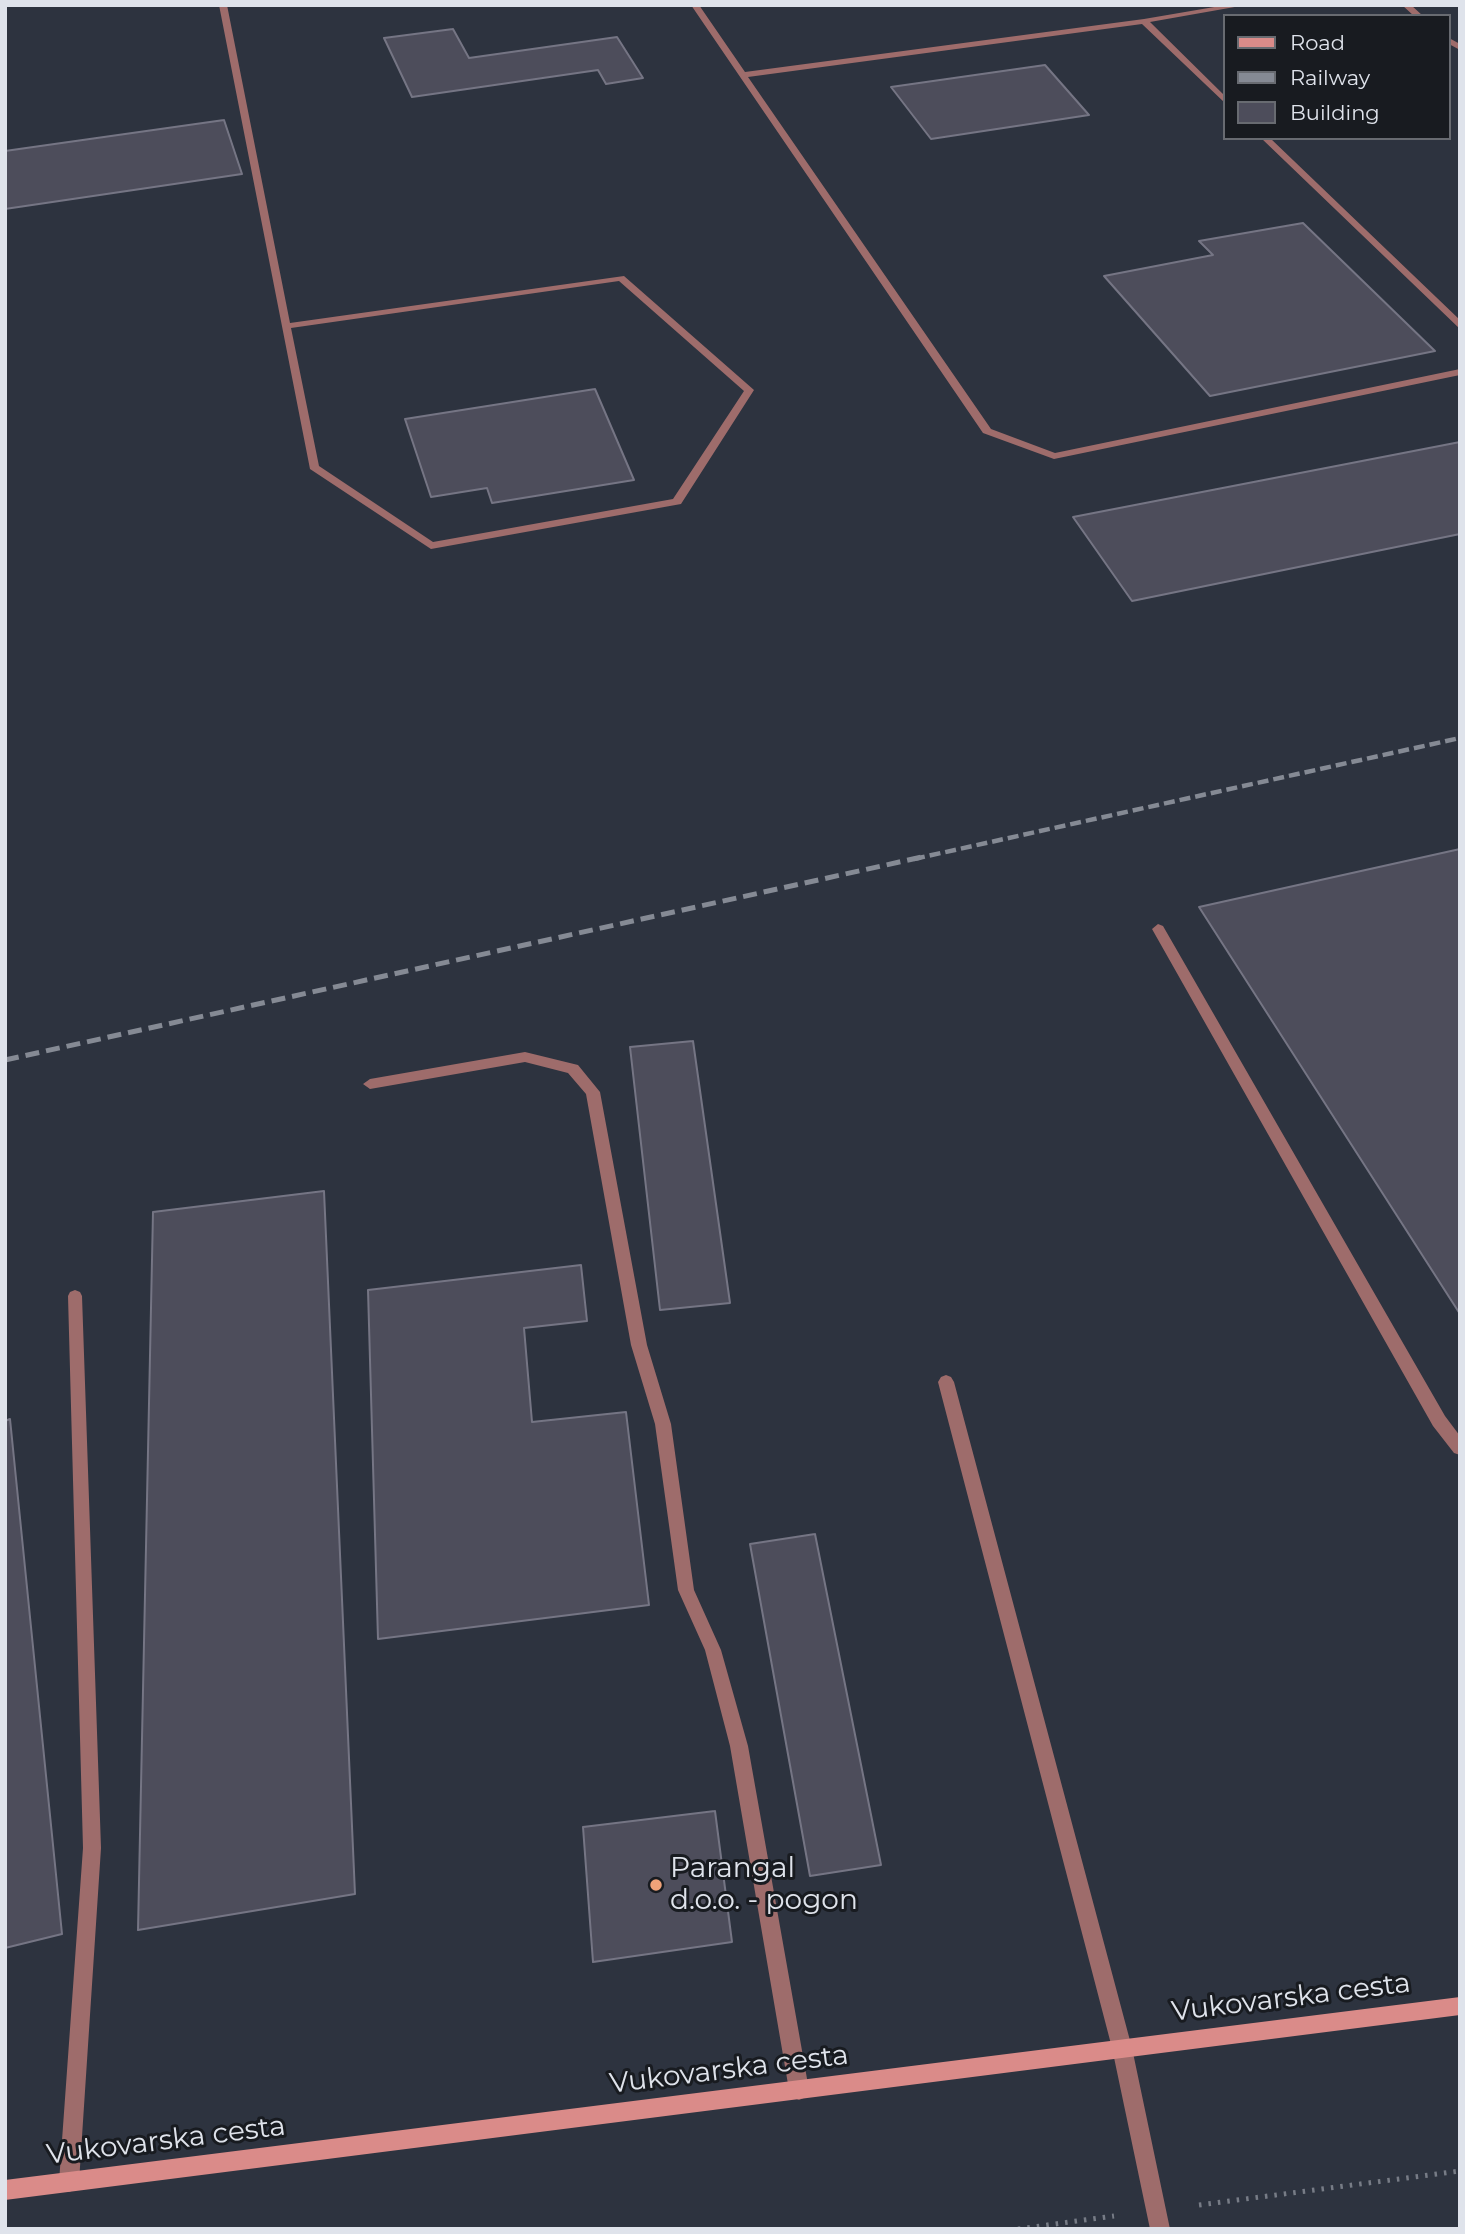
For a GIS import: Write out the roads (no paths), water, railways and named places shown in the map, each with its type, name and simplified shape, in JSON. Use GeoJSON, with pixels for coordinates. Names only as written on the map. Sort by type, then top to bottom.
{"type":"FeatureCollection","features":[{"type":"Feature","properties":{"kind":"main road","name":"Vukovarska cesta"},"geometry":{"type":"LineString","coordinates":[[5,2190],[1460,2006]]}},
{"type":"Feature","properties":{"kind":"lane"},"geometry":{"type":"LineString","coordinates":[[223,5],[286,326],[314,467],[431,546],[677,502],[749,390],[621,278],[286,326]]}},
{"type":"Feature","properties":{"kind":"lane"},"geometry":{"type":"LineString","coordinates":[[695,5],[987,431],[1054,456],[1460,372]]}},
{"type":"Feature","properties":{"kind":"lane"},"geometry":{"type":"LineString","coordinates":[[743,75],[1144,21],[1242,5]]}},
{"type":"Feature","properties":{"kind":"lane"},"geometry":{"type":"LineString","coordinates":[[1144,21],[1224,99]]}},
{"type":"Feature","properties":{"kind":"lane"},"geometry":{"type":"LineString","coordinates":[[1267,140],[1460,326]]}},
{"type":"Feature","properties":{"kind":"lane"},"geometry":{"type":"LineString","coordinates":[[1158,929],[1438,1421],[1460,1448]]}},
{"type":"Feature","properties":{"kind":"lane"},"geometry":{"type":"LineString","coordinates":[[370,1084],[524,1057],[573,1069],[593,1092],[639,1345],[663,1424],[686,1590],[713,1650],[739,1746],[799,2090]]}},
{"type":"Feature","properties":{"kind":"lane"},"geometry":{"type":"LineString","coordinates":[[69,2182],[92,1847],[75,1296]]}},
{"type":"Feature","properties":{"kind":"lane"},"geometry":{"type":"LineString","coordinates":[[946,1382],[1122,2048],[1158,2219]]}},
{"type":"Feature","properties":{"kind":"railway"},"geometry":{"type":"LineString","coordinates":[[914,859],[1460,738]]}},
{"type":"Feature","properties":{"kind":"railway"},"geometry":{"type":"LineString","coordinates":[[5,1060],[922,857]]}},
{"type":"Feature","properties":{"kind":"place","name":"Parangal d.o.o. - pogon"},"geometry":{"type":"Point","coordinates":[656,1885]}}]}
